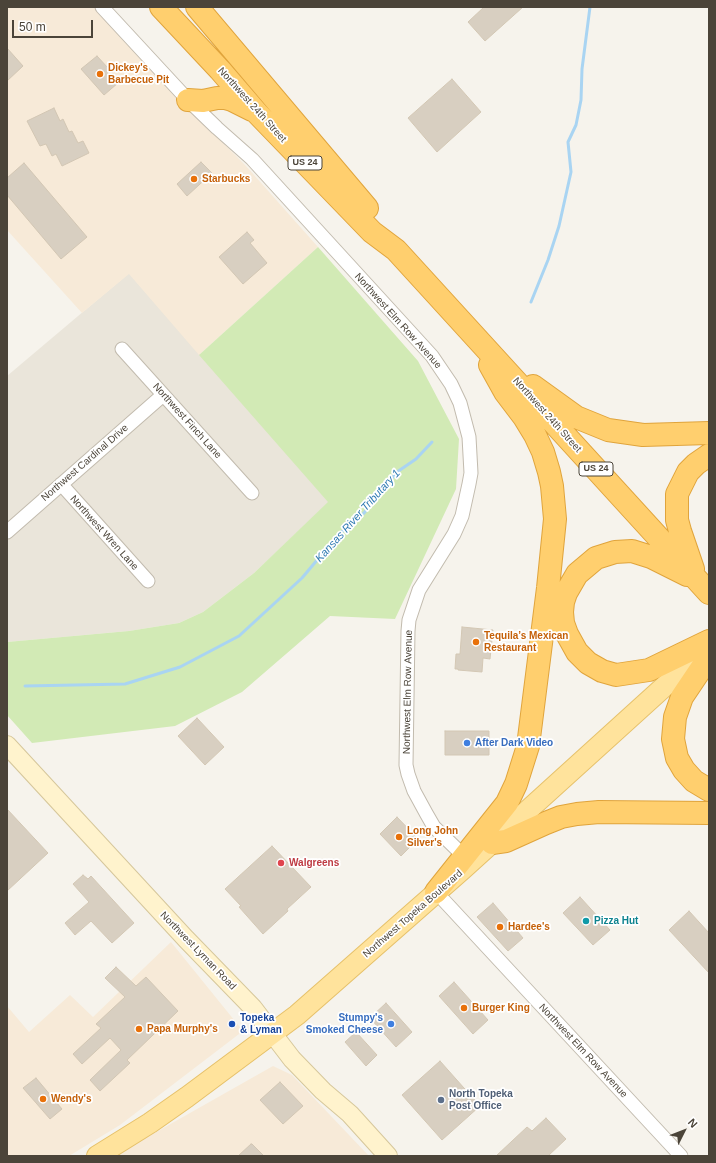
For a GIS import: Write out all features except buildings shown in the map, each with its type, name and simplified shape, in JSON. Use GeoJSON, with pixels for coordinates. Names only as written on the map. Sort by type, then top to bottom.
{"type":"FeatureCollection","features":[{"type":"Feature","properties":{"kind":"highway","name":"Northwest 24th Street"},"geometry":{"type":"LineString","coordinates":[[161,7],[220,70],[257,113],[372,232],[396,250],[703,586]]}},
{"type":"Feature","properties":{"kind":"highway","name":"Northwest 24th Street"},"geometry":{"type":"LineString","coordinates":[[197,7],[384,227],[396,250]]}},
{"type":"Feature","properties":{"kind":"highway"},"geometry":{"type":"LineString","coordinates":[[188,100],[203,101],[225,98],[257,113]]}},
{"type":"Feature","properties":{"kind":"highway"},"geometry":{"type":"LineString","coordinates":[[436,892],[468,859],[507,803],[525,759],[548,596],[555,519],[552,486],[536,435],[505,392],[476,337]]}},
{"type":"Feature","properties":{"kind":"highway"},"geometry":{"type":"LineString","coordinates":[[496,359],[576,416],[608,430],[643,435],[709,433]]}},
{"type":"Feature","properties":{"kind":"highway"},"geometry":{"type":"LineString","coordinates":[[703,586],[680,531],[677,520],[677,494],[688,472],[709,455]]}},
{"type":"Feature","properties":{"kind":"highway"},"geometry":{"type":"LineString","coordinates":[[703,586],[646,556],[632,551],[615,552],[596,558],[577,574],[570,585],[563,602],[563,623],[571,643],[577,652],[588,663],[598,669],[616,675],[649,670],[709,641]]}},
{"type":"Feature","properties":{"kind":"highway"},"geometry":{"type":"LineString","coordinates":[[709,656],[682,697],[675,717],[673,739],[677,758],[684,770],[694,781],[709,790]]}},
{"type":"Feature","properties":{"kind":"highway"},"geometry":{"type":"LineString","coordinates":[[492,843],[518,837],[561,817],[578,814],[599,812],[709,813]]}},
{"type":"Feature","properties":{"kind":"main road","name":"Northwest Topeka Boulevard"},"geometry":{"type":"LineString","coordinates":[[468,859],[492,843],[709,646]]}},
{"type":"Feature","properties":{"kind":"main road","name":"Northwest Topeka Boulevard"},"geometry":{"type":"LineString","coordinates":[[97,1156],[150,1123],[273,1034],[316,1000],[436,892]]}},
{"type":"Feature","properties":{"kind":"street","name":"Northwest Elm Row Avenue"},"geometry":{"type":"LineString","coordinates":[[102,7],[188,100],[252,159],[432,356],[451,384],[460,403],[467,426],[470,443],[471,473],[462,516],[454,534],[419,590],[409,620],[406,765],[414,791],[434,827],[468,859]]}},
{"type":"Feature","properties":{"kind":"street","name":"Northwest Finch Lane"},"geometry":{"type":"LineString","coordinates":[[122,349],[252,493]]}},
{"type":"Feature","properties":{"kind":"street","name":"Northwest Cardinal Drive"},"geometry":{"type":"LineString","coordinates":[[7,532],[163,394]]}},
{"type":"Feature","properties":{"kind":"street","name":"Northwest Wren Lane"},"geometry":{"type":"LineString","coordinates":[[61,484],[148,581]]}},
{"type":"Feature","properties":{"kind":"street","name":"Northwest Lyman Road"},"geometry":{"type":"LineString","coordinates":[[7,745],[186,939],[248,1003],[292,1059],[323,1091],[350,1114],[388,1156]]}},
{"type":"Feature","properties":{"kind":"street","name":"Northwest Elm Row Avenue"},"geometry":{"type":"LineString","coordinates":[[436,892],[681,1156]]}},
{"type":"Feature","properties":{"kind":"shaded area"},"geometry":{"type":"Polygon","coordinates":[[[7,7],[94,7],[162,81],[246,166],[318,247],[199,355],[129,274],[82,313],[7,230],[7,7]]]}},
{"type":"Feature","properties":{"kind":"shaded area"},"geometry":{"type":"Polygon","coordinates":[[[129,273],[329,502],[254,573],[203,612],[179,623],[129,631],[7,642],[7,376],[129,273]]]}},
{"type":"Feature","properties":{"kind":"shaded area"},"geometry":{"type":"Polygon","coordinates":[[[171,942],[243,1031],[120,1125],[69,1156],[7,1156],[7,1006],[29,1032],[70,995],[93,1017],[171,942]]]}},
{"type":"Feature","properties":{"kind":"shaded area"},"geometry":{"type":"Polygon","coordinates":[[[273,1066],[292,1075],[369,1156],[114,1156],[273,1066]]]}},
{"type":"Feature","properties":{"kind":"green space"},"geometry":{"type":"Polygon","coordinates":[[[318,247],[418,361],[459,439],[456,489],[395,619],[330,616],[242,692],[175,726],[32,743],[7,715],[7,642],[129,631],[179,623],[203,612],[254,573],[328,502],[199,355],[318,247]]]}},
{"type":"Feature","properties":{"kind":"waterway","name":"Kansas River Tributary 1"},"geometry":{"type":"LineString","coordinates":[[531,302],[548,260],[559,226],[571,172],[568,142],[576,125],[581,100],[582,69],[590,7]]}},
{"type":"Feature","properties":{"kind":"waterway","name":"Kansas River Tributary 1"},"geometry":{"type":"LineString","coordinates":[[25,686],[125,684],[180,667],[239,636],[302,578],[339,534],[364,513],[397,472],[416,459],[432,442]]}},
{"type":"Feature","properties":{"kind":"place","name":"Dickey's Barbecue Pit"},"geometry":{"type":"Point","coordinates":[100,74]}},
{"type":"Feature","properties":{"kind":"place","name":"Starbucks"},"geometry":{"type":"Point","coordinates":[194,179]}},
{"type":"Feature","properties":{"kind":"place","name":"Tequila’s Mexican Restaurant"},"geometry":{"type":"Point","coordinates":[476,642]}},
{"type":"Feature","properties":{"kind":"place","name":"After Dark Video"},"geometry":{"type":"Point","coordinates":[467,743]}},
{"type":"Feature","properties":{"kind":"place","name":"Long John Silver's"},"geometry":{"type":"Point","coordinates":[399,837]}},
{"type":"Feature","properties":{"kind":"place","name":"Walgreens"},"geometry":{"type":"Point","coordinates":[281,863]}},
{"type":"Feature","properties":{"kind":"place","name":"Pizza Hut"},"geometry":{"type":"Point","coordinates":[586,921]}},
{"type":"Feature","properties":{"kind":"place","name":"Hardee's"},"geometry":{"type":"Point","coordinates":[500,927]}},
{"type":"Feature","properties":{"kind":"place","name":"Burger King"},"geometry":{"type":"Point","coordinates":[464,1008]}},
{"type":"Feature","properties":{"kind":"place","name":"Topeka & Lyman"},"geometry":{"type":"Point","coordinates":[232,1024]}},
{"type":"Feature","properties":{"kind":"place","name":"Stumpy's Smoked Cheese"},"geometry":{"type":"Point","coordinates":[391,1024]}},
{"type":"Feature","properties":{"kind":"place","name":"Papa Murphy's"},"geometry":{"type":"Point","coordinates":[139,1029]}},
{"type":"Feature","properties":{"kind":"place","name":"Wendy's"},"geometry":{"type":"Point","coordinates":[43,1099]}},
{"type":"Feature","properties":{"kind":"place","name":"North Topeka Post Office"},"geometry":{"type":"Point","coordinates":[441,1100]}}]}
